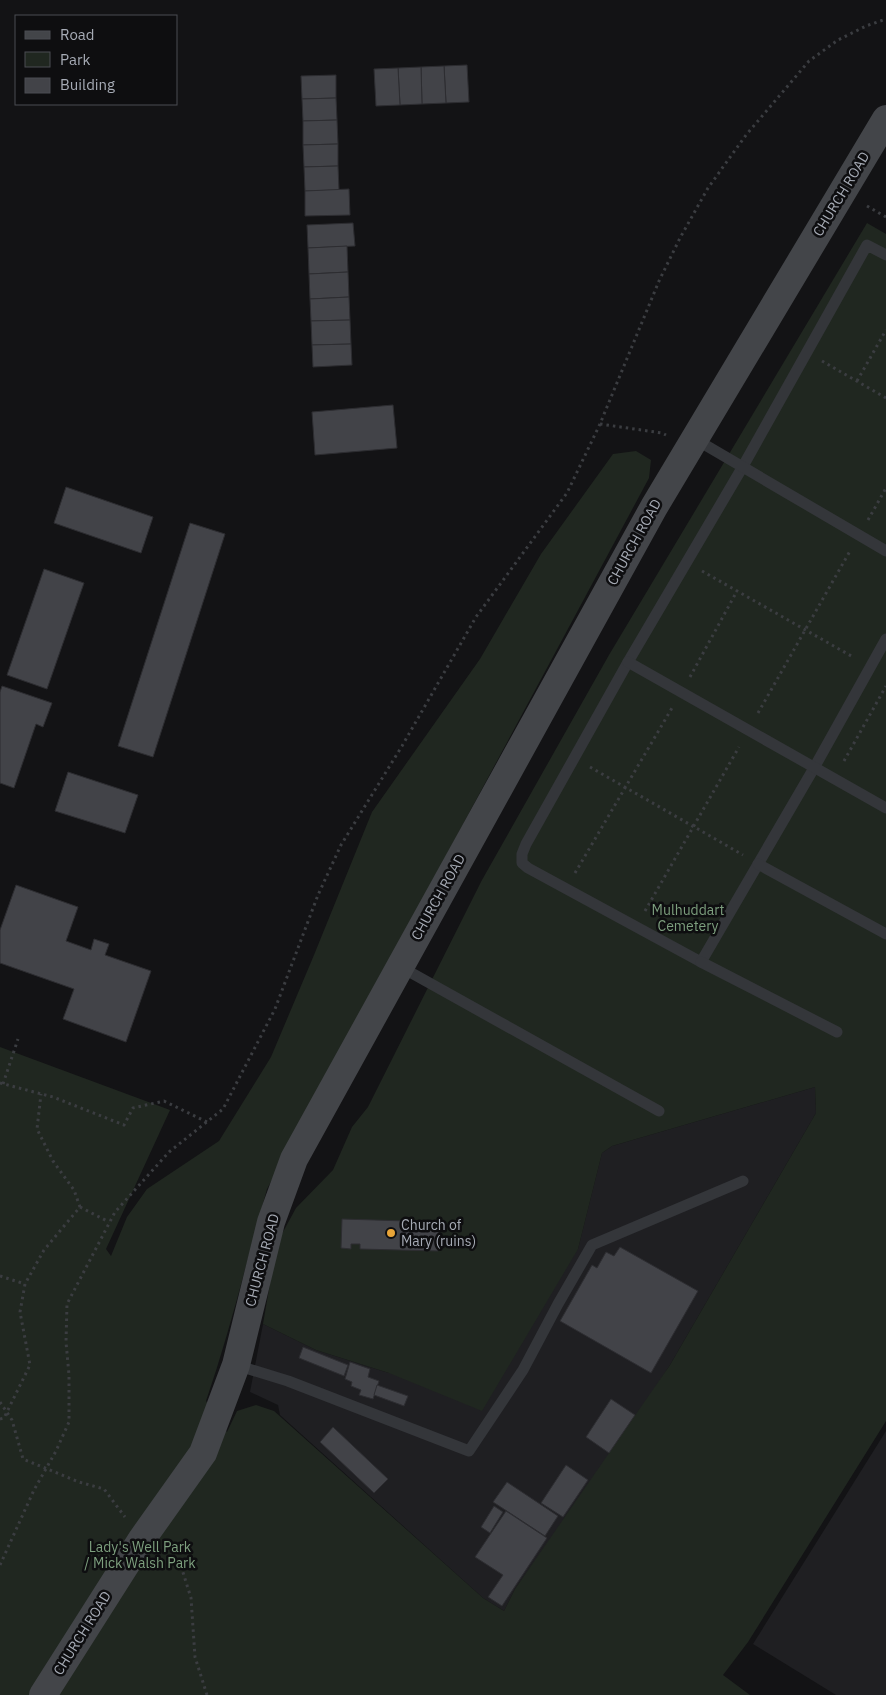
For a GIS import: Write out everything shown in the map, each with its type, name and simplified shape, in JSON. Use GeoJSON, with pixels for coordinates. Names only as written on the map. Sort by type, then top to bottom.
{"type":"FeatureCollection","features":[{"type":"Feature","properties":{"kind":"street","name":"CHURCH ROAD"},"geometry":{"type":"LineString","coordinates":[[43,1695],[142,1539],[203,1453],[236,1365],[271,1222],[294,1159],[654,507],[886,118]]}},
{"type":"Feature","properties":{"kind":"lane"},"geometry":{"type":"LineString","coordinates":[[837,1032],[701,962],[528,868],[522,863],[522,854],[628,662],[742,468],[867,245],[886,255]]}},
{"type":"Feature","properties":{"kind":"lane"},"geometry":{"type":"LineString","coordinates":[[692,443],[742,468],[886,552]]}},
{"type":"Feature","properties":{"kind":"lane"},"geometry":{"type":"LineString","coordinates":[[701,962],[814,768],[886,639]]}},
{"type":"Feature","properties":{"kind":"lane"},"geometry":{"type":"LineString","coordinates":[[628,662],[886,808]]}},
{"type":"Feature","properties":{"kind":"lane"},"geometry":{"type":"LineString","coordinates":[[758,864],[886,934]]}},
{"type":"Feature","properties":{"kind":"lane"},"geometry":{"type":"LineString","coordinates":[[399,966],[659,1112]]}},
{"type":"Feature","properties":{"kind":"lane"},"geometry":{"type":"LineString","coordinates":[[236,1365],[288,1381],[470,1450],[523,1370],[592,1245],[743,1181]]}},
{"type":"Feature","properties":{"kind":"path"},"geometry":{"type":"LineString","coordinates":[[0,1565],[34,1490],[68,1422],[67,1304],[109,1222],[115,1212],[169,1152],[222,1109],[275,1009],[318,896],[341,844],[402,746],[476,616],[567,493],[600,424],[659,281],[708,188],[746,135],[809,61],[838,40],[866,26],[886,19]]}},
{"type":"Feature","properties":{"kind":"path"},"geometry":{"type":"LineString","coordinates":[[857,381],[886,330]]}},
{"type":"Feature","properties":{"kind":"path"},"geometry":{"type":"LineString","coordinates":[[807,352],[886,398]]}},
{"type":"Feature","properties":{"kind":"path"},"geometry":{"type":"LineString","coordinates":[[600,424],[662,433],[692,443]]}},
{"type":"Feature","properties":{"kind":"path"},"geometry":{"type":"LineString","coordinates":[[636,926],[886,488]]}},
{"type":"Feature","properties":{"kind":"path"},"geometry":{"type":"LineString","coordinates":[[686,562],[870,667]]}},
{"type":"Feature","properties":{"kind":"path"},"geometry":{"type":"LineString","coordinates":[[566,889],[626,788],[737,591]]}},
{"type":"Feature","properties":{"kind":"path"},"geometry":{"type":"LineString","coordinates":[[834,779],[886,686]]}},
{"type":"Feature","properties":{"kind":"path"},"geometry":{"type":"LineString","coordinates":[[574,758],[758,864]]}},
{"type":"Feature","properties":{"kind":"path"},"geometry":{"type":"LineString","coordinates":[[18,1039],[2,1083],[53,1097],[124,1126],[133,1108],[164,1100],[207,1122]]}},
{"type":"Feature","properties":{"kind":"path"},"geometry":{"type":"LineString","coordinates":[[41,1094],[37,1129],[53,1161],[74,1190],[80,1207],[109,1222]]}},
{"type":"Feature","properties":{"kind":"path"},"geometry":{"type":"LineString","coordinates":[[0,1419],[4,1418],[30,1365],[20,1312],[25,1284],[44,1250],[80,1207]]}},
{"type":"Feature","properties":{"kind":"path"},"geometry":{"type":"LineString","coordinates":[[0,1276],[25,1284]]}},
{"type":"Feature","properties":{"kind":"path"},"geometry":{"type":"LineString","coordinates":[[0,1402],[12,1420],[23,1458],[79,1482],[104,1489],[142,1539]]}},
{"type":"Feature","properties":{"kind":"path"},"geometry":{"type":"LineString","coordinates":[[0,1551],[5,1554]]}},
{"type":"Feature","properties":{"kind":"path"},"geometry":{"type":"LineString","coordinates":[[181,1566],[191,1598],[195,1657],[207,1695]]}},
{"type":"Feature","properties":{"kind":"shaded area"},"geometry":{"type":"Polygon","coordinates":[[[815,1087],[816,1113],[670,1365],[561,1533],[551,1539],[515,1589],[504,1611],[483,1598],[280,1415],[278,1405],[250,1392],[263,1324],[316,1350],[389,1373],[578,1249],[602,1153],[612,1146],[815,1087]]]}},
{"type":"Feature","properties":{"kind":"shaded area"},"geometry":{"type":"Polygon","coordinates":[[[886,1431],[886,1695],[836,1695],[753,1644],[886,1431]]]}},
{"type":"Feature","properties":{"kind":"green space"},"geometry":{"type":"Polygon","coordinates":[[[867,223],[886,234],[886,1421],[748,1642],[723,1675],[750,1695],[0,1695],[0,1047],[170,1110],[106,1249],[111,1256],[127,1217],[147,1189],[219,1141],[271,1057],[372,812],[480,659],[541,554],[613,454],[636,451],[651,460],[649,478],[267,1189],[231,1322],[206,1401],[227,1432],[237,1411],[256,1405],[274,1411],[483,1598],[504,1611],[515,1589],[670,1365],[816,1113],[815,1087],[612,1146],[602,1153],[578,1249],[482,1411],[389,1373],[316,1350],[263,1324],[277,1243],[296,1208],[333,1170],[352,1127],[368,1107],[482,880],[609,655],[867,223]]]}},
{"type":"Feature","properties":{"kind":"building"},"geometry":{"type":"Polygon","coordinates":[[[467,65],[469,102],[446,103],[444,66],[467,65]]]}},
{"type":"Feature","properties":{"kind":"building"},"geometry":{"type":"Polygon","coordinates":[[[444,66],[446,103],[422,104],[421,67],[444,66]]]}},
{"type":"Feature","properties":{"kind":"building"},"geometry":{"type":"Polygon","coordinates":[[[421,67],[422,104],[400,105],[398,68],[421,67]]]}},
{"type":"Feature","properties":{"kind":"building"},"geometry":{"type":"Polygon","coordinates":[[[398,68],[400,105],[376,106],[374,69],[398,68]]]}},
{"type":"Feature","properties":{"kind":"building"},"geometry":{"type":"Polygon","coordinates":[[[336,75],[336,98],[302,99],[301,76],[336,75]]]}},
{"type":"Feature","properties":{"kind":"building"},"geometry":{"type":"Polygon","coordinates":[[[336,98],[337,120],[303,121],[302,99],[336,98]]]}},
{"type":"Feature","properties":{"kind":"building"},"geometry":{"type":"Polygon","coordinates":[[[337,120],[338,144],[303,145],[303,121],[337,120]]]}},
{"type":"Feature","properties":{"kind":"building"},"geometry":{"type":"Polygon","coordinates":[[[338,144],[338,166],[304,167],[303,145],[338,144]]]}},
{"type":"Feature","properties":{"kind":"building"},"geometry":{"type":"Polygon","coordinates":[[[338,166],[339,190],[305,191],[304,167],[338,166]]]}},
{"type":"Feature","properties":{"kind":"building"},"geometry":{"type":"Polygon","coordinates":[[[349,189],[350,215],[305,216],[305,191],[349,189]]]}},
{"type":"Feature","properties":{"kind":"building"},"geometry":{"type":"Polygon","coordinates":[[[353,223],[355,246],[308,248],[307,225],[353,223]]]}},
{"type":"Feature","properties":{"kind":"building"},"geometry":{"type":"Polygon","coordinates":[[[347,246],[348,272],[309,274],[308,248],[347,246]]]}},
{"type":"Feature","properties":{"kind":"building"},"geometry":{"type":"Polygon","coordinates":[[[348,272],[349,297],[310,299],[309,274],[348,272]]]}},
{"type":"Feature","properties":{"kind":"building"},"geometry":{"type":"Polygon","coordinates":[[[349,297],[350,320],[311,321],[310,299],[349,297]]]}},
{"type":"Feature","properties":{"kind":"building"},"geometry":{"type":"Polygon","coordinates":[[[350,320],[351,344],[312,345],[311,321],[350,320]]]}},
{"type":"Feature","properties":{"kind":"building"},"geometry":{"type":"Polygon","coordinates":[[[351,344],[352,365],[313,367],[312,345],[351,344]]]}},
{"type":"Feature","properties":{"kind":"building"},"geometry":{"type":"Polygon","coordinates":[[[393,405],[397,448],[315,455],[312,412],[393,405]]]}},
{"type":"Feature","properties":{"kind":"building"},"geometry":{"type":"Polygon","coordinates":[[[66,487],[153,517],[141,553],[54,523],[66,487]]]}},
{"type":"Feature","properties":{"kind":"building"},"geometry":{"type":"Polygon","coordinates":[[[190,523],[225,534],[153,757],[118,746],[190,523]]]}},
{"type":"Feature","properties":{"kind":"building"},"geometry":{"type":"Polygon","coordinates":[[[44,569],[84,583],[47,689],[7,675],[44,569]]]}},
{"type":"Feature","properties":{"kind":"building"},"geometry":{"type":"Polygon","coordinates":[[[2,686],[52,703],[43,727],[36,724],[14,788],[0,783],[0,692],[2,686]]]}},
{"type":"Feature","properties":{"kind":"building"},"geometry":{"type":"Polygon","coordinates":[[[68,772],[138,795],[125,833],[55,811],[68,772]]]}},
{"type":"Feature","properties":{"kind":"building"},"geometry":{"type":"Polygon","coordinates":[[[16,885],[78,907],[66,941],[91,950],[94,939],[109,944],[105,955],[151,971],[126,1042],[63,1019],[74,989],[0,963],[0,930],[16,885]]]}},
{"type":"Feature","properties":{"kind":"building","name":"Church of Mary (ruins)"},"geometry":{"type":"Polygon","coordinates":[[[342,1219],[440,1222],[438,1251],[360,1249],[360,1244],[351,1244],[351,1249],[341,1248],[342,1219]]]}},
{"type":"Feature","properties":{"kind":"building"},"geometry":{"type":"Polygon","coordinates":[[[620,1247],[698,1291],[651,1373],[560,1321],[592,1265],[597,1268],[606,1252],[614,1256],[620,1247]]]}},
{"type":"Feature","properties":{"kind":"building"},"geometry":{"type":"Polygon","coordinates":[[[303,1347],[348,1365],[344,1376],[299,1358],[303,1347]]]}},
{"type":"Feature","properties":{"kind":"building"},"geometry":{"type":"Polygon","coordinates":[[[350,1362],[370,1369],[368,1377],[379,1381],[373,1399],[359,1395],[361,1390],[351,1386],[352,1382],[345,1379],[350,1362]]]}},
{"type":"Feature","properties":{"kind":"building"},"geometry":{"type":"Polygon","coordinates":[[[377,1385],[408,1396],[404,1406],[374,1395],[377,1385]]]}},
{"type":"Feature","properties":{"kind":"building"},"geometry":{"type":"Polygon","coordinates":[[[611,1399],[635,1415],[609,1453],[586,1437],[611,1399]]]}},
{"type":"Feature","properties":{"kind":"building"},"geometry":{"type":"Polygon","coordinates":[[[333,1427],[388,1479],[374,1493],[320,1442],[333,1427]]]}},
{"type":"Feature","properties":{"kind":"building"},"geometry":{"type":"Polygon","coordinates":[[[566,1465],[588,1480],[563,1517],[541,1503],[566,1465]]]}},
{"type":"Feature","properties":{"kind":"building"},"geometry":{"type":"Polygon","coordinates":[[[507,1482],[558,1516],[545,1536],[493,1502],[507,1482]]]}},
{"type":"Feature","properties":{"kind":"building"},"geometry":{"type":"Polygon","coordinates":[[[494,1506],[503,1512],[490,1533],[481,1527],[494,1506]]]}},
{"type":"Feature","properties":{"kind":"building"},"geometry":{"type":"Polygon","coordinates":[[[506,1511],[547,1538],[502,1606],[488,1597],[503,1575],[475,1557],[506,1511]]]}},
{"type":"Feature","properties":{"kind":"place","name":"Church of Mary (ruins)"},"geometry":{"type":"Point","coordinates":[391,1233]}},
{"type":"Feature","properties":{"kind":"park label","name":"Mulhuddart Cemetery"},"geometry":{"type":"Point","coordinates":[688,918]}},
{"type":"Feature","properties":{"kind":"park label","name":"Lady's Well Park / Mick Walsh Park"},"geometry":{"type":"Point","coordinates":[140,1555]}}]}
